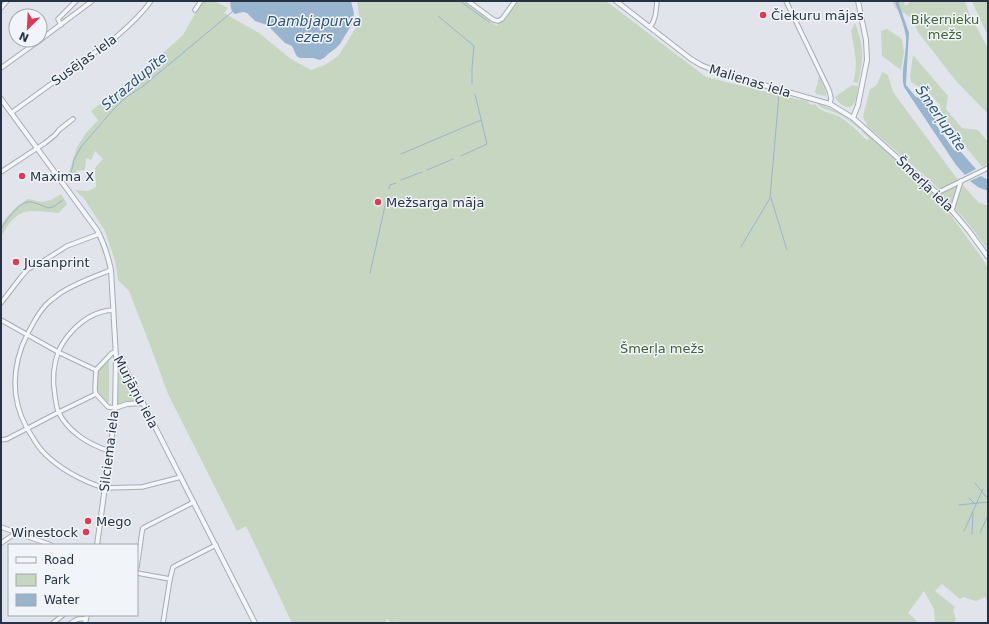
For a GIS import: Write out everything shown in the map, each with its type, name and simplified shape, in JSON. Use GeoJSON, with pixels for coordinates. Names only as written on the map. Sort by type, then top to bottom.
{"type":"FeatureCollection","features":[{"type":"Feature","properties":{"kind":"street"},"geometry":{"type":"LineString","coordinates":[[1,8],[7,1]]}},
{"type":"Feature","properties":{"kind":"street"},"geometry":{"type":"LineString","coordinates":[[61,25],[58,19],[76,1]]}},
{"type":"Feature","properties":{"kind":"street"},"geometry":{"type":"LineString","coordinates":[[48,34],[92,1]]}},
{"type":"Feature","properties":{"kind":"street","name":"Susējas iela"},"geometry":{"type":"LineString","coordinates":[[11,113],[130,26],[151,1]]}},
{"type":"Feature","properties":{"kind":"street"},"geometry":{"type":"LineString","coordinates":[[195,10],[201,1]]}},
{"type":"Feature","properties":{"kind":"street"},"geometry":{"type":"LineString","coordinates":[[468,1],[491,18],[498,21],[502,19],[515,1]]}},
{"type":"Feature","properties":{"kind":"street","name":"Malienas iela"},"geometry":{"type":"LineString","coordinates":[[616,1],[700,65],[712,70],[830,104],[854,118]]}},
{"type":"Feature","properties":{"kind":"street"},"geometry":{"type":"LineString","coordinates":[[650,27],[653,24],[655,17],[657,1]]}},
{"type":"Feature","properties":{"kind":"street"},"geometry":{"type":"LineString","coordinates":[[786,1],[829,90],[831,98],[830,104]]}},
{"type":"Feature","properties":{"kind":"street"},"geometry":{"type":"LineString","coordinates":[[854,118],[858,106],[867,60],[866,40],[858,1]]}},
{"type":"Feature","properties":{"kind":"street"},"geometry":{"type":"LineString","coordinates":[[1,67],[28,48]]}},
{"type":"Feature","properties":{"kind":"street","name":"Murjāņu iela"},"geometry":{"type":"LineString","coordinates":[[1,99],[99,234],[104,244],[111,270],[116,357],[121,360],[255,623]]}},
{"type":"Feature","properties":{"kind":"street","name":"Šmerļa iela"},"geometry":{"type":"LineString","coordinates":[[854,118],[937,193],[969,231],[988,257]]}},
{"type":"Feature","properties":{"kind":"street"},"geometry":{"type":"LineString","coordinates":[[1,172],[55,135],[73,119]]}},
{"type":"Feature","properties":{"kind":"street"},"geometry":{"type":"LineString","coordinates":[[937,193],[988,168]]}},
{"type":"Feature","properties":{"kind":"street"},"geometry":{"type":"LineString","coordinates":[[952,210],[961,181]]}},
{"type":"Feature","properties":{"kind":"street"},"geometry":{"type":"LineString","coordinates":[[1,303],[28,269],[67,246],[99,234]]}},
{"type":"Feature","properties":{"kind":"street"},"geometry":{"type":"LineString","coordinates":[[111,270],[80,282],[49,302],[27,334],[20,352],[15,371],[17,405],[26,429],[43,453],[62,468],[104,488],[142,488],[180,477]]}},
{"type":"Feature","properties":{"kind":"street"},"geometry":{"type":"LineString","coordinates":[[110,451],[94,445],[80,437],[62,418],[56,406],[53,382],[54,366],[59,348],[73,330],[95,314],[113,310]]}},
{"type":"Feature","properties":{"kind":"street"},"geometry":{"type":"LineString","coordinates":[[1,320],[58,352],[96,370]]}},
{"type":"Feature","properties":{"kind":"street"},"geometry":{"type":"LineString","coordinates":[[115,352],[112,353],[96,370],[96,394],[108,407],[115,408],[127,404],[143,403]]}},
{"type":"Feature","properties":{"kind":"street","name":"Silciema iela"},"geometry":{"type":"LineString","coordinates":[[97,544],[115,408],[116,357]]}},
{"type":"Feature","properties":{"kind":"street"},"geometry":{"type":"LineString","coordinates":[[1,440],[7,439],[96,394]]}},
{"type":"Feature","properties":{"kind":"street"},"geometry":{"type":"LineString","coordinates":[[138,560],[143,528],[194,502]]}},
{"type":"Feature","properties":{"kind":"street"},"geometry":{"type":"LineString","coordinates":[[1,527],[48,544]]}},
{"type":"Feature","properties":{"kind":"street"},"geometry":{"type":"LineString","coordinates":[[1,543],[16,533]]}},
{"type":"Feature","properties":{"kind":"street"},"geometry":{"type":"LineString","coordinates":[[163,623],[173,567],[216,545]]}},
{"type":"Feature","properties":{"kind":"street"},"geometry":{"type":"LineString","coordinates":[[138,573],[170,579]]}},
{"type":"Feature","properties":{"kind":"street"},"geometry":{"type":"LineString","coordinates":[[52,623],[62,616]]}},
{"type":"Feature","properties":{"kind":"street"},"geometry":{"type":"LineString","coordinates":[[71,623],[76,617],[86,619]]}},
{"type":"Feature","properties":{"kind":"green space","name":"Šmerļa mežs"},"geometry":{"type":"Polygon","coordinates":[[[203,1],[216,2],[228,8],[224,13],[259,33],[291,59],[311,70],[327,64],[339,55],[360,21],[357,1],[463,1],[497,26],[516,1],[606,1],[706,77],[800,99],[809,102],[809,104],[815,104],[821,110],[844,119],[867,140],[869,138],[861,131],[862,129],[936,195],[988,268],[988,602],[985,597],[976,601],[963,597],[960,599],[942,584],[935,591],[955,607],[953,610],[956,619],[954,623],[935,623],[934,609],[924,591],[908,613],[916,620],[917,623],[397,623],[396,621],[395,623],[391,623],[388,619],[386,620],[386,623],[292,623],[246,526],[237,531],[168,394],[129,291],[118,280],[115,261],[105,231],[83,197],[75,190],[88,191],[96,187],[95,168],[103,159],[95,151],[91,160],[86,158],[85,170],[77,171],[73,180],[70,181],[67,179],[77,147],[86,133],[98,120],[91,111],[183,35],[203,1]]]}},
{"type":"Feature","properties":{"kind":"green space","name":"Biķernieku mežs"},"geometry":{"type":"Polygon","coordinates":[[[893,1],[904,1],[905,6],[911,1],[965,1],[969,13],[988,48],[988,114],[956,81],[918,32],[912,18],[895,8],[893,1]]]}},
{"type":"Feature","properties":{"kind":"green space","name":"Biķernieku mežs"},"geometry":{"type":"Polygon","coordinates":[[[972,1],[988,1],[988,36],[973,4],[972,1]]]}},
{"type":"Feature","properties":{"kind":"green space"},"geometry":{"type":"Polygon","coordinates":[[[855,23],[860,39],[862,53],[858,83],[853,82],[856,63],[851,31],[855,23]]]}},
{"type":"Feature","properties":{"kind":"green space"},"geometry":{"type":"Polygon","coordinates":[[[887,29],[902,39],[904,52],[901,70],[882,56],[881,31],[887,29]]]}},
{"type":"Feature","properties":{"kind":"green space"},"geometry":{"type":"Polygon","coordinates":[[[913,55],[948,96],[946,109],[962,128],[978,130],[988,142],[988,164],[982,167],[945,121],[939,104],[929,93],[911,82],[910,76],[913,55]]]}},
{"type":"Feature","properties":{"kind":"green space"},"geometry":{"type":"Polygon","coordinates":[[[882,72],[888,75],[893,92],[955,176],[978,202],[988,206],[988,250],[972,228],[932,182],[866,125],[867,123],[863,116],[870,89],[877,84],[882,72]]]}},
{"type":"Feature","properties":{"kind":"green space"},"geometry":{"type":"Polygon","coordinates":[[[820,76],[826,92],[825,96],[816,94],[815,92],[820,76]]]}},
{"type":"Feature","properties":{"kind":"green space"},"geometry":{"type":"Polygon","coordinates":[[[852,85],[858,86],[855,102],[850,107],[841,105],[835,97],[852,85]]]}},
{"type":"Feature","properties":{"kind":"green space"},"geometry":{"type":"Polygon","coordinates":[[[818,104],[840,113],[860,128],[859,129],[842,116],[822,108],[818,104]]]}},
{"type":"Feature","properties":{"kind":"green space"},"geometry":{"type":"Polygon","coordinates":[[[61,194],[67,204],[59,213],[39,211],[24,212],[13,220],[1,237],[1,225],[16,207],[28,199],[42,202],[51,200],[61,194]]]}},
{"type":"Feature","properties":{"kind":"green space"},"geometry":{"type":"Polygon","coordinates":[[[109,360],[108,403],[97,390],[97,373],[100,367],[109,360]]]}},
{"type":"Feature","properties":{"kind":"green space"},"geometry":{"type":"Polygon","coordinates":[[[119,369],[134,401],[118,404],[119,369]]]}},
{"type":"Feature","properties":{"kind":"water","name":"Dambjapurva ezers"},"geometry":{"type":"Polygon","coordinates":[[[230,1],[351,1],[354,13],[352,24],[340,44],[320,60],[298,57],[292,46],[285,43],[267,25],[255,21],[247,13],[233,13],[230,1]]]}},
{"type":"Feature","properties":{"kind":"water"},"geometry":{"type":"Polygon","coordinates":[[[895,1],[898,1],[909,33],[906,85],[916,97],[929,100],[936,110],[934,122],[954,150],[961,152],[976,169],[965,175],[956,165],[904,87],[903,76],[906,37],[895,1]]]}},
{"type":"Feature","properties":{"kind":"water"},"geometry":{"type":"Polygon","coordinates":[[[981,176],[988,180],[988,191],[978,187],[970,181],[981,176]]]}},
{"type":"Feature","properties":{"kind":"waterway"},"geometry":{"type":"LineString","coordinates":[[460,1],[489,22]]}},
{"type":"Feature","properties":{"kind":"waterway","name":"Strazdupīte"},"geometry":{"type":"LineString","coordinates":[[69,180],[74,160],[81,147],[112,111],[125,98],[142,87],[232,12]]}},
{"type":"Feature","properties":{"kind":"waterway"},"geometry":{"type":"LineString","coordinates":[[438,16],[474,46],[472,84]]}},
{"type":"Feature","properties":{"kind":"waterway"},"geometry":{"type":"LineString","coordinates":[[461,156],[487,144],[475,94]]}},
{"type":"Feature","properties":{"kind":"waterway"},"geometry":{"type":"LineString","coordinates":[[741,247],[770,198],[779,94]]}},
{"type":"Feature","properties":{"kind":"waterway"},"geometry":{"type":"LineString","coordinates":[[401,154],[481,120]]}},
{"type":"Feature","properties":{"kind":"waterway"},"geometry":{"type":"LineString","coordinates":[[427,170],[453,159]]}},
{"type":"Feature","properties":{"kind":"waterway"},"geometry":{"type":"LineString","coordinates":[[401,180],[422,172]]}},
{"type":"Feature","properties":{"kind":"waterway"},"geometry":{"type":"LineString","coordinates":[[389,189],[390,185],[396,183]]}},
{"type":"Feature","properties":{"kind":"waterway"},"geometry":{"type":"LineString","coordinates":[[370,273],[387,197]]}},
{"type":"Feature","properties":{"kind":"waterway"},"geometry":{"type":"LineString","coordinates":[[771,198],[787,250]]}},
{"type":"Feature","properties":{"kind":"waterway","name":"Strazdupīte"},"geometry":{"type":"LineString","coordinates":[[1,229],[19,206],[27,202],[32,202],[48,208],[53,207],[63,200]]}},
{"type":"Feature","properties":{"kind":"waterway"},"geometry":{"type":"LineString","coordinates":[[975,483],[988,499]]}},
{"type":"Feature","properties":{"kind":"waterway"},"geometry":{"type":"LineString","coordinates":[[964,531],[983,489]]}},
{"type":"Feature","properties":{"kind":"waterway"},"geometry":{"type":"LineString","coordinates":[[969,498],[974,503]]}},
{"type":"Feature","properties":{"kind":"waterway"},"geometry":{"type":"LineString","coordinates":[[959,505],[988,502]]}},
{"type":"Feature","properties":{"kind":"waterway"},"geometry":{"type":"LineString","coordinates":[[972,534],[973,513]]}},
{"type":"Feature","properties":{"kind":"waterway"},"geometry":{"type":"LineString","coordinates":[[980,533],[988,515]]}},
{"type":"Feature","properties":{"kind":"place","name":"Čiekuru mājas"},"geometry":{"type":"Point","coordinates":[763,15]}},
{"type":"Feature","properties":{"kind":"place","name":"Maxima X"},"geometry":{"type":"Point","coordinates":[22,176]}},
{"type":"Feature","properties":{"kind":"place","name":"Mežsarga māja"},"geometry":{"type":"Point","coordinates":[378,202]}},
{"type":"Feature","properties":{"kind":"place","name":"Jusanprint"},"geometry":{"type":"Point","coordinates":[16,262]}},
{"type":"Feature","properties":{"kind":"place","name":"Mego"},"geometry":{"type":"Point","coordinates":[88,521]}},
{"type":"Feature","properties":{"kind":"place","name":"Winestock"},"geometry":{"type":"Point","coordinates":[86,532]}},
{"type":"Feature","properties":{"kind":"water label","name":"Šmerļupīte"},"geometry":{"type":"Point","coordinates":[941,118]}}]}
